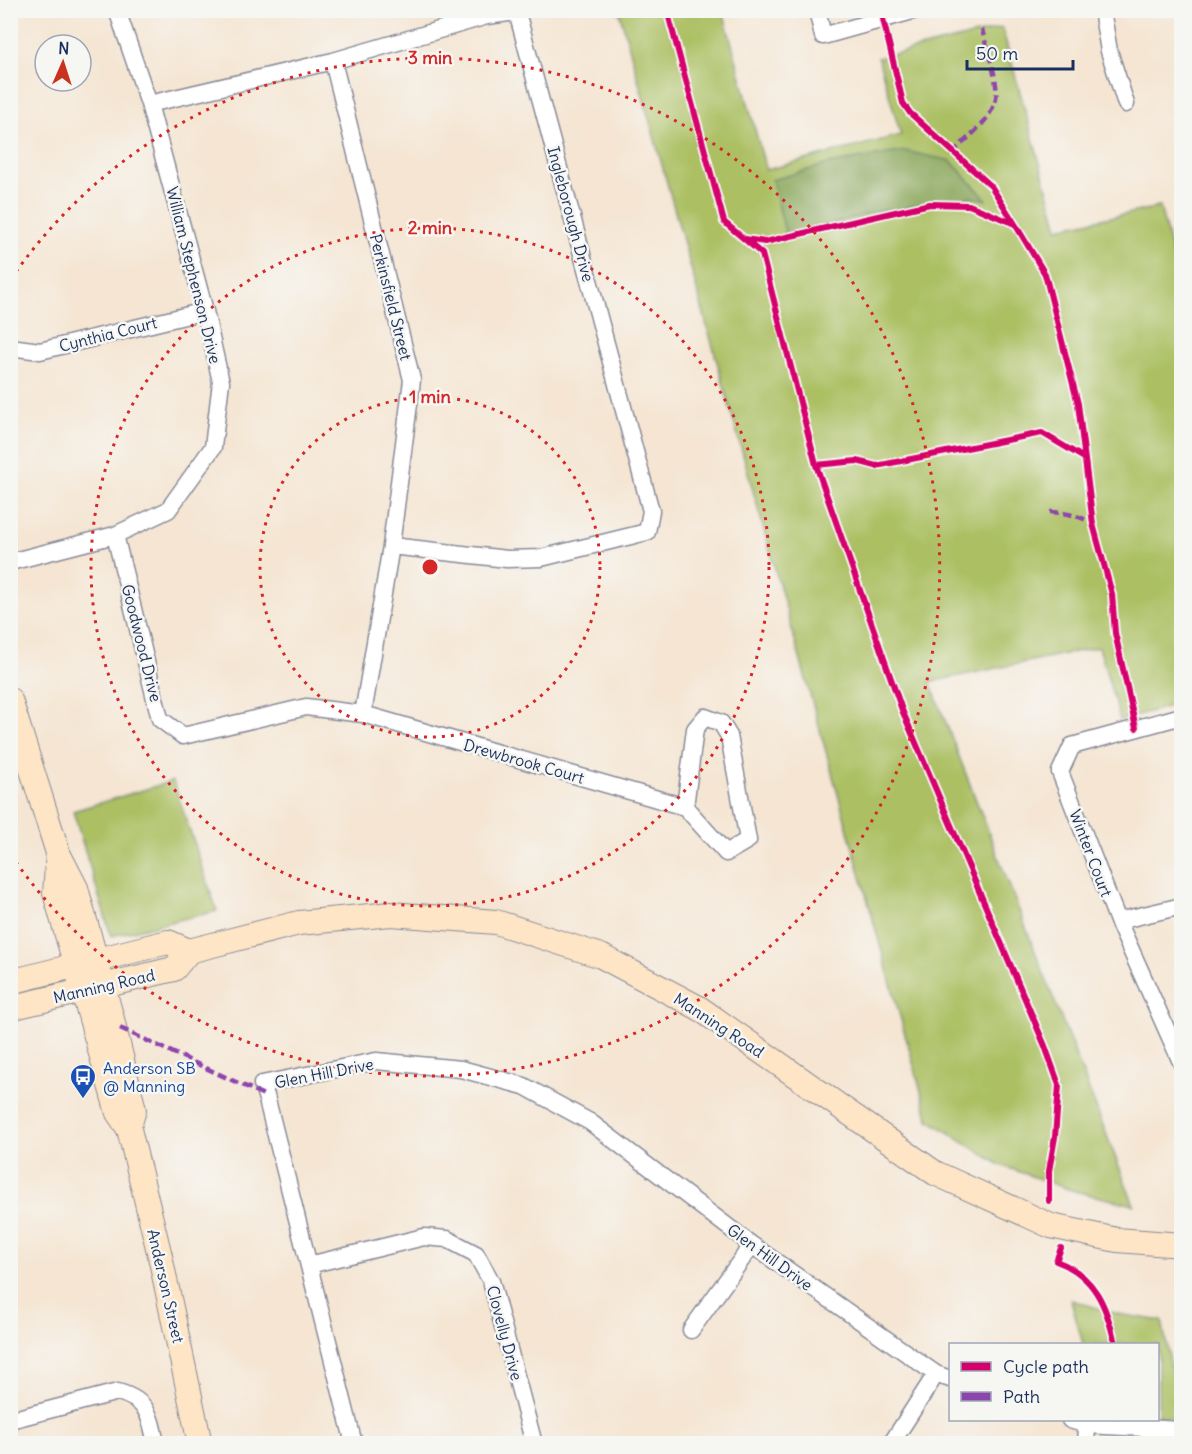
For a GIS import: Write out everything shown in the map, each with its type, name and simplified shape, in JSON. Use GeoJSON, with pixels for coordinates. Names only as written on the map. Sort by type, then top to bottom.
{"type":"FeatureCollection","features":[{"type":"Feature","properties":{"kind":"main road","name":"Anderson Street"},"geometry":{"type":"LineString","coordinates":[[10,700],[58,853],[55,893],[86,962],[118,1113],[129,1129],[160,1256],[200,1443]]}},
{"type":"Feature","properties":{"kind":"main road","name":"Manning Road"},"geometry":{"type":"LineString","coordinates":[[10,1008],[174,969],[189,951],[299,923],[392,914],[496,922],[602,956],[699,1008],[935,1173],[1058,1228],[1117,1240],[1182,1245]]}},
{"type":"Feature","properties":{"kind":"main road","name":"Manning Road"},"geometry":{"type":"LineString","coordinates":[[10,982],[168,942],[189,951]]}},
{"type":"Feature","properties":{"kind":"street","name":"William Stephenson Drive"},"geometry":{"type":"LineString","coordinates":[[10,562],[115,535],[168,510],[213,447],[220,382],[205,311],[149,104],[117,10]]}},
{"type":"Feature","properties":{"kind":"street"},"geometry":{"type":"LineString","coordinates":[[817,10],[824,36],[916,10]]}},
{"type":"Feature","properties":{"kind":"street"},"geometry":{"type":"LineString","coordinates":[[1102,10],[1109,51],[1126,104]]}},
{"type":"Feature","properties":{"kind":"street","name":"Ingleborough Drive"},"geometry":{"type":"LineString","coordinates":[[149,104],[333,61],[487,16],[517,12],[651,511],[647,532],[541,558],[507,559],[391,546]]}},
{"type":"Feature","properties":{"kind":"street","name":"Perkinsfield Street"},"geometry":{"type":"LineString","coordinates":[[333,61],[412,380],[391,546],[363,714]]}},
{"type":"Feature","properties":{"kind":"street","name":"Cynthia Court"},"geometry":{"type":"LineString","coordinates":[[10,347],[40,351],[205,311]]}},
{"type":"Feature","properties":{"kind":"street","name":"Goodwood Drive"},"geometry":{"type":"LineString","coordinates":[[115,535],[160,719],[183,736],[306,708],[363,714]]}},
{"type":"Feature","properties":{"kind":"street","name":"Drewbrook Court"},"geometry":{"type":"LineString","coordinates":[[363,714],[685,807]]}},
{"type":"Feature","properties":{"kind":"street","name":"Winter Court"},"geometry":{"type":"LineString","coordinates":[[1182,716],[1072,746],[1060,772],[1118,921],[1182,1064]]}},
{"type":"Feature","properties":{"kind":"street"},"geometry":{"type":"LineString","coordinates":[[705,717],[721,723],[729,736],[748,840],[726,853],[685,807],[695,729],[705,717]]}},
{"type":"Feature","properties":{"kind":"street"},"geometry":{"type":"LineString","coordinates":[[1118,921],[1182,906]]}},
{"type":"Feature","properties":{"kind":"street","name":"Glen Hill Drive"},"geometry":{"type":"LineString","coordinates":[[354,1443],[267,1096],[262,1084],[376,1062],[460,1070],[524,1086],[590,1122],[752,1245],[944,1377]]}},
{"type":"Feature","properties":{"kind":"street","name":"Clovelly Drive"},"geometry":{"type":"LineString","coordinates":[[309,1264],[424,1237],[447,1239],[476,1254],[491,1281],[534,1443]]}},
{"type":"Feature","properties":{"kind":"street"},"geometry":{"type":"LineString","coordinates":[[691,1330],[752,1245]]}},
{"type":"Feature","properties":{"kind":"street"},"geometry":{"type":"LineString","coordinates":[[891,1443],[944,1377]]}},
{"type":"Feature","properties":{"kind":"street"},"geometry":{"type":"LineString","coordinates":[[10,1420],[118,1392],[134,1397],[149,1414],[156,1443]]}},
{"type":"Feature","properties":{"kind":"street"},"geometry":{"type":"LineString","coordinates":[[1076,1421],[1087,1425],[1182,1430]]}},
{"type":"Feature","properties":{"kind":"street"},"geometry":{"type":"LineString","coordinates":[[1086,1443],[1087,1425]]}},
{"type":"Feature","properties":{"kind":"green space"},"geometry":{"type":"Polygon","coordinates":[[[619,11],[723,11],[766,170],[901,135],[878,58],[1002,28],[1058,228],[1160,207],[1181,289],[1181,703],[1120,720],[1099,647],[930,682],[1134,1205],[1074,1191],[1000,1165],[929,1120],[619,11]]]}},
{"type":"Feature","properties":{"kind":"green space"},"geometry":{"type":"Polygon","coordinates":[[[905,151],[951,161],[987,200],[970,197],[875,212],[786,236],[772,180],[828,164],[905,151]]]}},
{"type":"Feature","properties":{"kind":"green space"},"geometry":{"type":"Polygon","coordinates":[[[173,781],[217,911],[111,936],[73,811],[173,781]]]}},
{"type":"Feature","properties":{"kind":"green space"},"geometry":{"type":"Polygon","coordinates":[[[1071,1300],[1118,1314],[1162,1321],[1181,1419],[1159,1416],[1159,1343],[1083,1343],[1071,1300]]]}},
{"type":"Feature","properties":{"kind":"marked path"},"geometry":{"type":"LineString","coordinates":[[952,153],[990,114],[996,98],[994,73],[982,29]]}},
{"type":"Feature","properties":{"kind":"marked path"},"geometry":{"type":"LineString","coordinates":[[1050,512],[1083,518],[1093,524]]}},
{"type":"Feature","properties":{"kind":"marked path"},"geometry":{"type":"LineString","coordinates":[[120,1028],[266,1096]]}},
{"type":"Feature","properties":{"kind":"cycle path"},"geometry":{"type":"LineString","coordinates":[[667,10],[724,222],[762,254],[816,465],[902,710],[1045,1046],[1059,1085],[1055,1137],[1049,1171],[1049,1201]]}},
{"type":"Feature","properties":{"kind":"cycle path"},"geometry":{"type":"LineString","coordinates":[[883,19],[903,103],[910,113],[991,186],[1015,224]]}},
{"type":"Feature","properties":{"kind":"cycle path"},"geometry":{"type":"LineString","coordinates":[[745,239],[765,242],[930,204],[969,205],[1015,224],[1045,274],[1078,404],[1093,524],[1112,594],[1115,633],[1136,728]]}},
{"type":"Feature","properties":{"kind":"cycle path"},"geometry":{"type":"LineString","coordinates":[[816,465],[857,461],[876,466],[1042,433],[1084,458]]}},
{"type":"Feature","properties":{"kind":"cycle path"},"geometry":{"type":"LineString","coordinates":[[1061,1248],[1056,1261],[1081,1275],[1090,1284],[1103,1305],[1115,1343]]}},
{"type":"Feature","properties":{"kind":"place","name":"Anderson SB @ Manning"},"geometry":{"type":"Point","coordinates":[83,1100]}}]}
